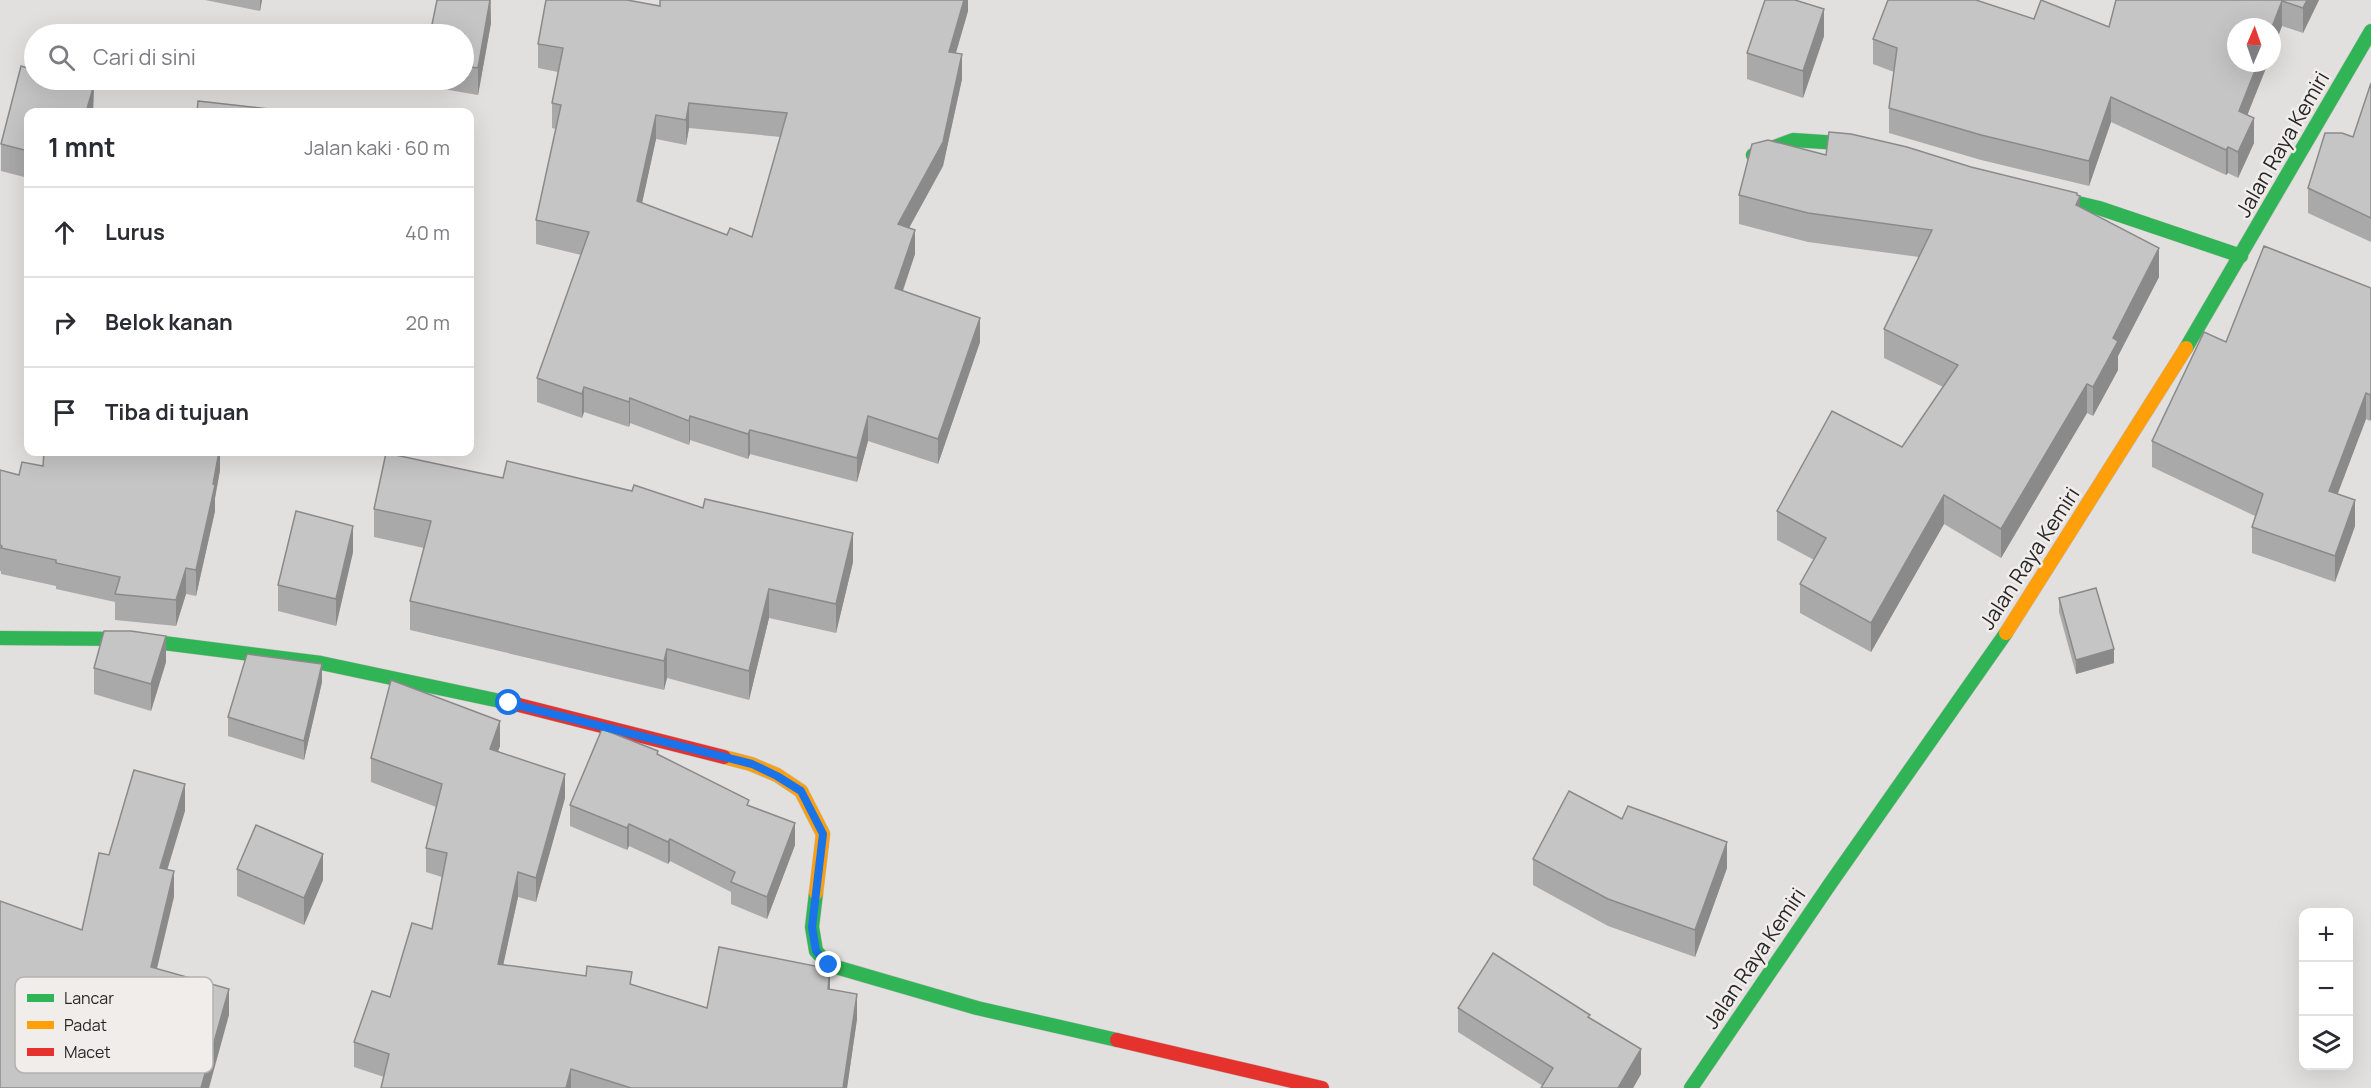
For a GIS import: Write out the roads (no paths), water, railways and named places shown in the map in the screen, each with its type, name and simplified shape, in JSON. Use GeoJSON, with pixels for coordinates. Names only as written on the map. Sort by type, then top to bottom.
{"type":"FeatureCollection","features":[{"type":"Feature","properties":{"kind":"street","name":"Jalan Raya Kemiri"},"geometry":{"type":"LineString","coordinates":[[1691,1088],[1830,884],[2016,619],[2193,337],[2371,31]]}},
{"type":"Feature","properties":{"kind":"street"},"geometry":{"type":"LineString","coordinates":[[1753,155],[1793,140],[1854,144],[1889,152]]}},
{"type":"Feature","properties":{"kind":"street"},"geometry":{"type":"LineString","coordinates":[[2021,189],[2099,208],[2241,256]]}},
{"type":"Feature","properties":{"kind":"street"},"geometry":{"type":"LineString","coordinates":[[0,638],[132,639],[321,663],[509,703],[752,764],[801,791],[823,834],[812,927],[816,951],[829,965],[977,1008],[1322,1088]]}}]}
